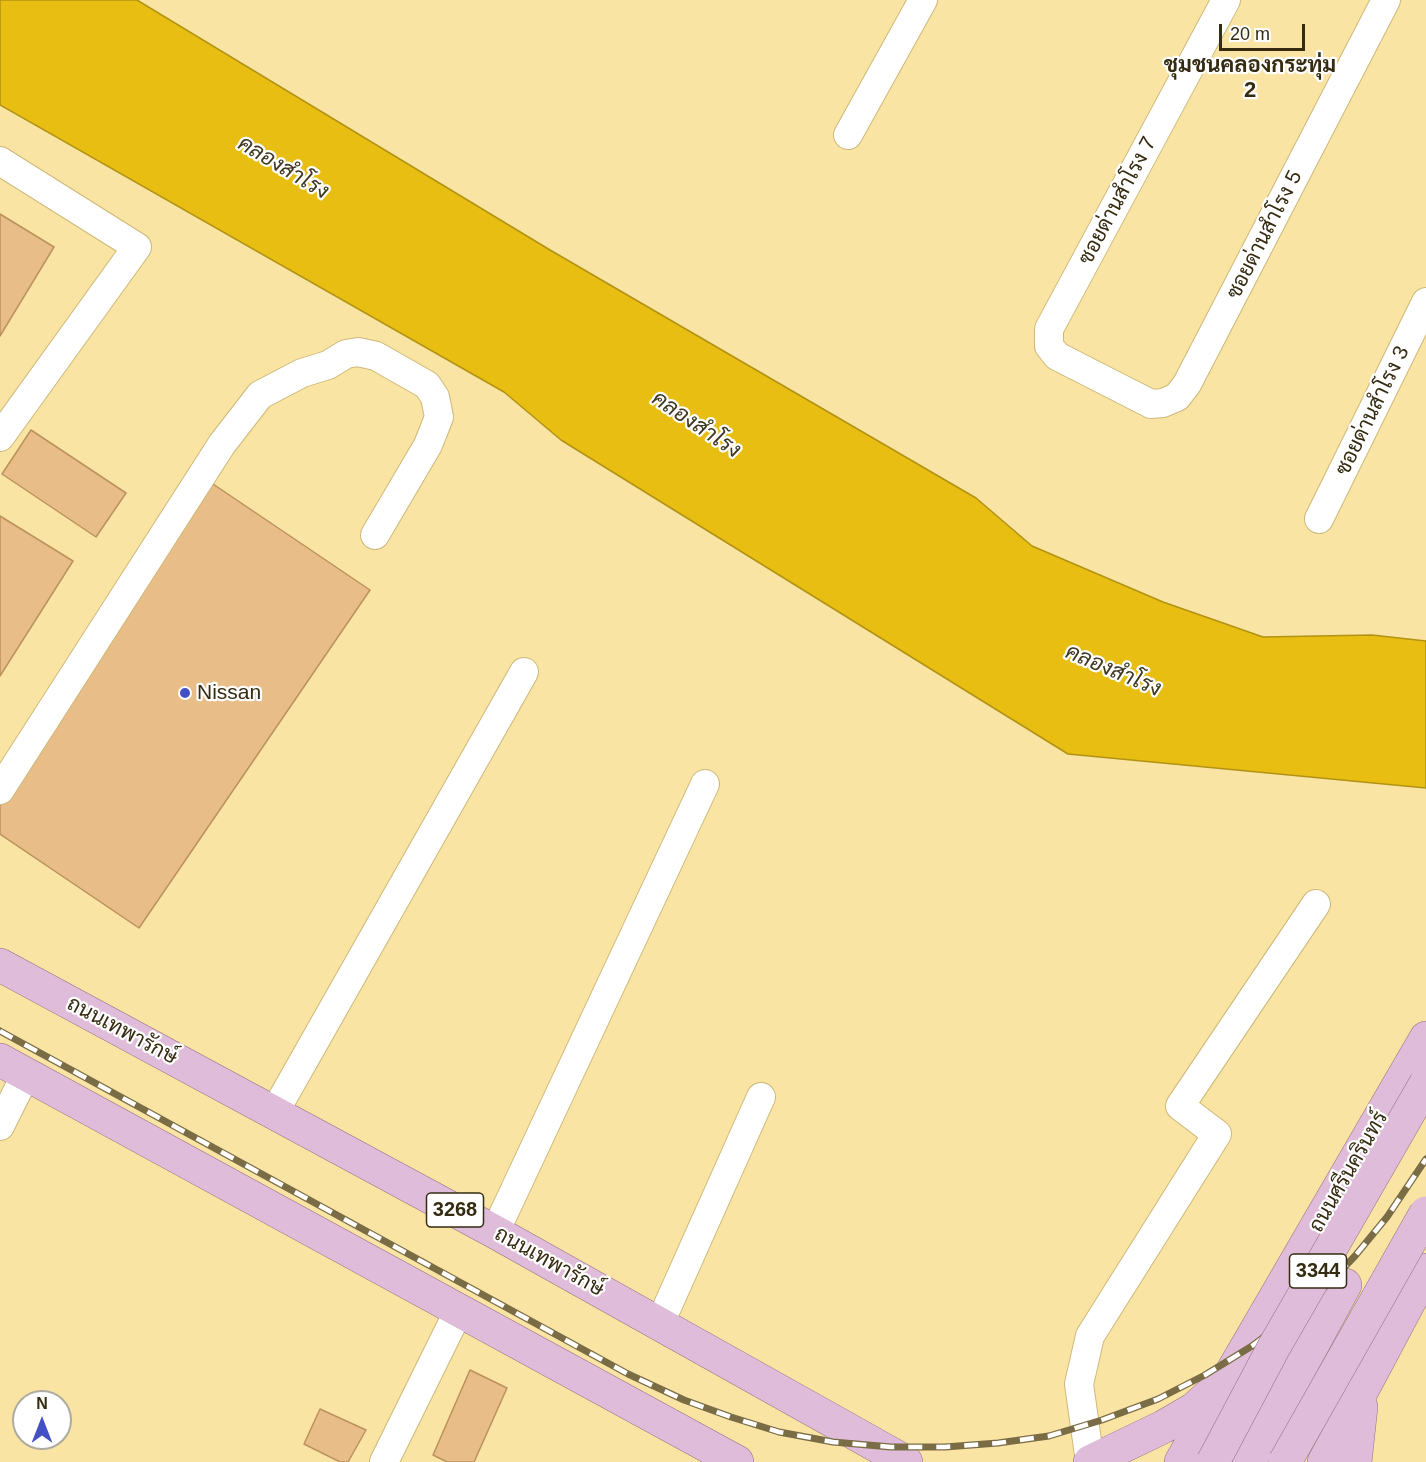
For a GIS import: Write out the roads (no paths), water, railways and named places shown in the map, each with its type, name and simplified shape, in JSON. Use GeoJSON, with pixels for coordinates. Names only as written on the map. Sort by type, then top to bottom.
{"type":"FeatureCollection","features":[{"type":"Feature","properties":{"kind":"main road","name":"ถนนเทพารักษ์"},"geometry":{"type":"LineString","coordinates":[[0,965],[495,1232],[906,1462]]}},
{"type":"Feature","properties":{"kind":"main road","name":"ถนนศรีนครินทร์"},"geometry":{"type":"LineString","coordinates":[[1181,1462],[1426,1038]]}},
{"type":"Feature","properties":{"kind":"main road"},"geometry":{"type":"LineString","coordinates":[[13,1067],[732,1461]]}},
{"type":"Feature","properties":{"kind":"main road","name":"ถนนศรีนครินทร์"},"geometry":{"type":"LineString","coordinates":[[1213,1462],[1274,1347],[1426,1083]]}},
{"type":"Feature","properties":{"kind":"main road"},"geometry":{"type":"LineString","coordinates":[[1329,1207],[1320,1257],[1334,1279],[1361,1294],[1394,1294],[1426,1268]]}},
{"type":"Feature","properties":{"kind":"main road"},"geometry":{"type":"LineString","coordinates":[[1285,1462],[1426,1213]]}},
{"type":"Feature","properties":{"kind":"main road"},"geometry":{"type":"LineString","coordinates":[[1324,1462],[1426,1268]]}},
{"type":"Feature","properties":{"kind":"main road"},"geometry":{"type":"LineString","coordinates":[[1249,1462],[1345,1285]]}},
{"type":"Feature","properties":{"kind":"main road"},"geometry":{"type":"LineString","coordinates":[[1090,1462],[1163,1427],[1194,1409],[1228,1379]]}},
{"type":"Feature","properties":{"kind":"main road"},"geometry":{"type":"LineString","coordinates":[[1355,1462],[1363,1388]]}},
{"type":"Feature","properties":{"kind":"street"},"geometry":{"type":"LineString","coordinates":[[849,135],[923,0]]}},
{"type":"Feature","properties":{"kind":"street","name":"ซอยด่านสำโรง 5"},"geometry":{"type":"LineString","coordinates":[[1104,380],[1151,404],[1163,403],[1177,397],[1187,384],[1386,0]]}},
{"type":"Feature","properties":{"kind":"street","name":"ซอยด่านสำโรง 7"},"geometry":{"type":"LineString","coordinates":[[1104,380],[1057,356],[1049,346],[1049,329],[1219,2]]}},
{"type":"Feature","properties":{"kind":"street"},"geometry":{"type":"LineString","coordinates":[[0,161],[137,248],[0,437]]}},
{"type":"Feature","properties":{"kind":"street","name":"ซอยด่านสำโรง 3"},"geometry":{"type":"LineString","coordinates":[[1319,519],[1426,302]]}},
{"type":"Feature","properties":{"kind":"street"},"geometry":{"type":"LineString","coordinates":[[0,790],[222,444],[260,395],[302,373],[328,364],[346,354],[358,352],[376,356],[427,385],[435,397],[440,417],[428,445],[375,535]]}},
{"type":"Feature","properties":{"kind":"street"},"geometry":{"type":"LineString","coordinates":[[274,1113],[524,672]]}},
{"type":"Feature","properties":{"kind":"street"},"geometry":{"type":"LineString","coordinates":[[495,1232],[705,784]]}},
{"type":"Feature","properties":{"kind":"street"},"geometry":{"type":"LineString","coordinates":[[1090,1462],[1079,1384],[1090,1336],[1217,1134],[1180,1106],[1316,904]]}},
{"type":"Feature","properties":{"kind":"street"},"geometry":{"type":"LineString","coordinates":[[0,1126],[13,1067]]}},
{"type":"Feature","properties":{"kind":"street"},"geometry":{"type":"LineString","coordinates":[[660,1323],[761,1097]]}},
{"type":"Feature","properties":{"kind":"street"},"geometry":{"type":"LineString","coordinates":[[384,1462],[459,1310]]}},
{"type":"Feature","properties":{"kind":"water","name":"คลองสำโรง"},"geometry":{"type":"Polygon","coordinates":[[[0,0],[137,0],[550,250],[976,498],[1032,546],[1163,602],[1263,637],[1372,635],[1426,641],[1426,788],[1068,754],[561,440],[504,392],[0,105],[0,0]]]}},
{"type":"Feature","properties":{"kind":"railway"},"geometry":{"type":"LineString","coordinates":[[0,1031],[628,1374],[684,1400],[731,1417],[779,1432],[833,1442],[891,1447],[945,1447],[998,1443],[1049,1436],[1102,1420],[1158,1399],[1205,1375],[1252,1346],[1297,1312],[1355,1256],[1387,1217],[1426,1159]]}},
{"type":"Feature","properties":{"kind":"place","name":"Nissan"},"geometry":{"type":"Point","coordinates":[185,693]}},
{"type":"Feature","properties":{"kind":"district","name":"ชุมชนคลองกระทุ่ม 2"},"geometry":{"type":"Point","coordinates":[1250,78]}}]}
